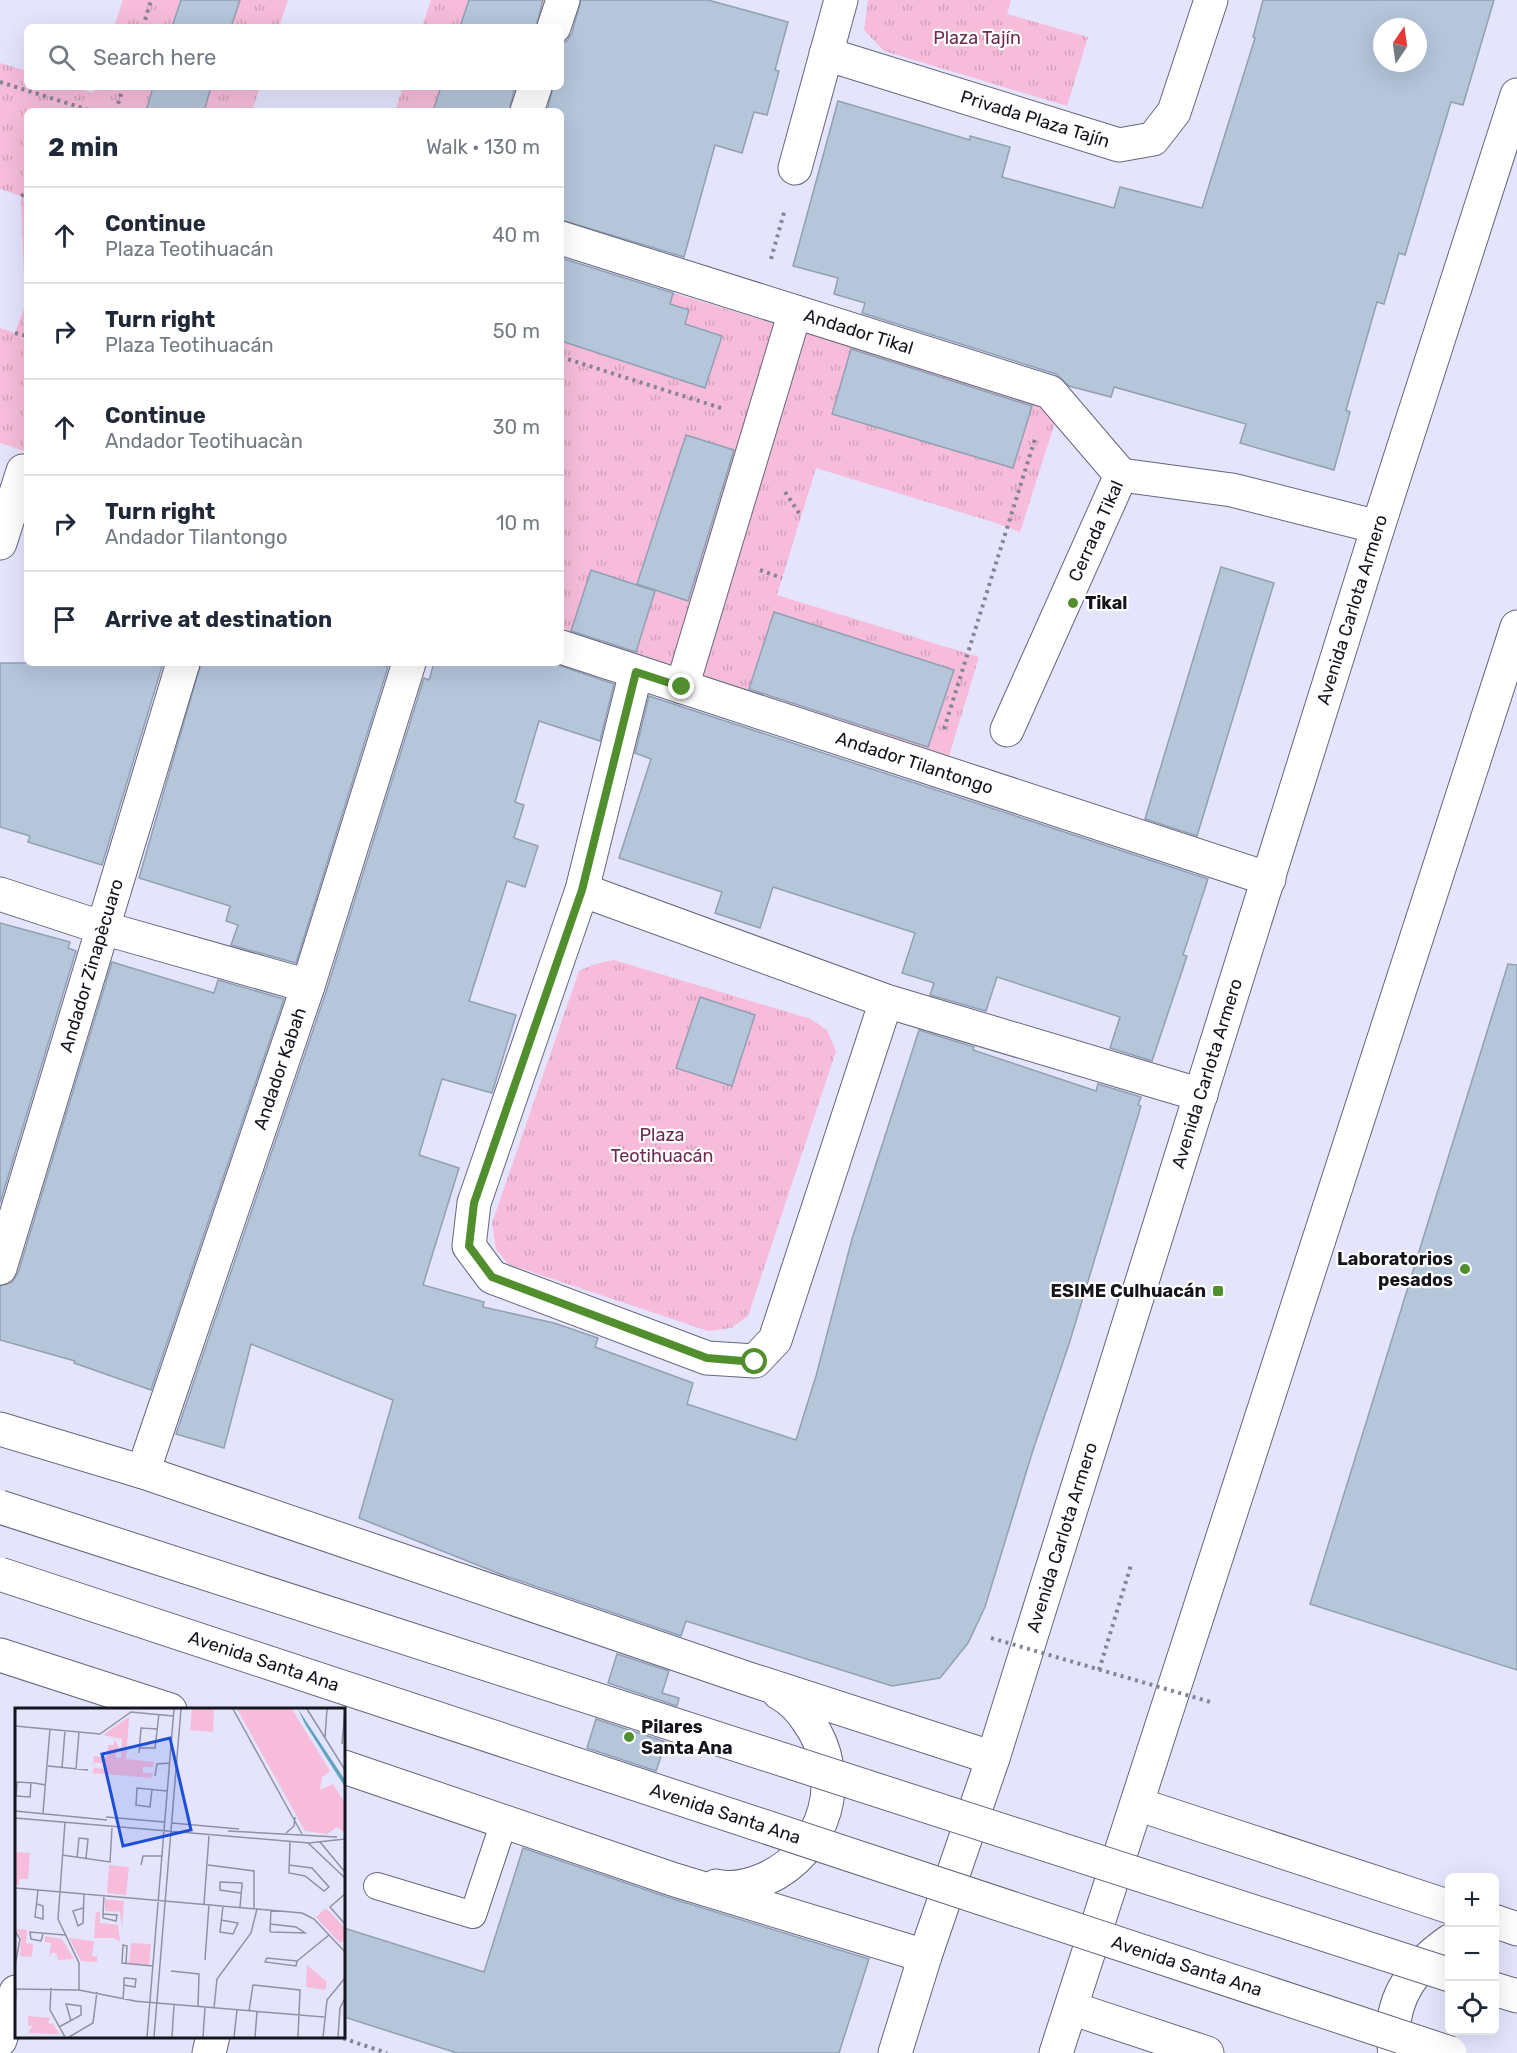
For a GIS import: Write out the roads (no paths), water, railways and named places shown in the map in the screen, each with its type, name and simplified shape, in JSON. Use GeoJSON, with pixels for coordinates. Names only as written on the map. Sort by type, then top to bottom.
{"type":"FeatureCollection","features":[{"type":"Feature","properties":{"kind":"street"},"geometry":{"type":"LineString","coordinates":[[555,24],[562,0]]}},
{"type":"Feature","properties":{"kind":"street"},"geometry":{"type":"LineString","coordinates":[[795,168],[841,0]]}},
{"type":"Feature","properties":{"kind":"street","name":"Privada Plaza Tajín"},"geometry":{"type":"LineString","coordinates":[[826,54],[1119,145],[1153,139],[1174,112],[1211,0]]}},
{"type":"Feature","properties":{"kind":"street"},"geometry":{"type":"LineString","coordinates":[[528,108],[534,90]]}},
{"type":"Feature","properties":{"kind":"street","name":"Avenida Carlota Armero"},"geometry":{"type":"LineString","coordinates":[[895,2053],[925,1956],[993,1758],[1378,527],[1517,95]]}},
{"type":"Feature","properties":{"kind":"street","name":"Andador Tikal"},"geometry":{"type":"LineString","coordinates":[[564,239],[1050,392],[1121,476]]}},
{"type":"Feature","properties":{"kind":"street"},"geometry":{"type":"LineString","coordinates":[[682,687],[795,312]]}},
{"type":"Feature","properties":{"kind":"street"},"geometry":{"type":"LineString","coordinates":[[0,543],[17,469]]}},
{"type":"Feature","properties":{"kind":"street","name":"Cerrada Tikal"},"geometry":{"type":"LineString","coordinates":[[1007,730],[1121,476],[1232,490],[1378,527]]}},
{"type":"Feature","properties":{"kind":"street"},"geometry":{"type":"LineString","coordinates":[[1056,2053],[1517,627]]}},
{"type":"Feature","properties":{"kind":"street","name":"Andador Tilantongo"},"geometry":{"type":"LineString","coordinates":[[564,648],[1269,879]]}},
{"type":"Feature","properties":{"kind":"street","name":"Andador Zinapècuaro"},"geometry":{"type":"LineString","coordinates":[[0,1268],[182,666]]}},
{"type":"Feature","properties":{"kind":"street","name":"Andador Kabah"},"geometry":{"type":"LineString","coordinates":[[143,1472],[308,986],[408,666]]}},
{"type":"Feature","properties":{"kind":"street"},"geometry":{"type":"LineString","coordinates":[[636,672],[582,890],[474,1203],[469,1246],[492,1277],[707,1358],[755,1362],[775,1340],[886,1001]]}},
{"type":"Feature","properties":{"kind":"street"},"geometry":{"type":"LineString","coordinates":[[582,890],[886,1001],[1201,1095]]}},
{"type":"Feature","properties":{"kind":"street"},"geometry":{"type":"LineString","coordinates":[[0,894],[103,928],[308,986]]}},
{"type":"Feature","properties":{"kind":"street"},"geometry":{"type":"LineString","coordinates":[[0,1429],[143,1472],[749,1679],[993,1758]]}},
{"type":"Feature","properties":{"kind":"street"},"geometry":{"type":"LineString","coordinates":[[0,1507],[1445,1974]]}},
{"type":"Feature","properties":{"kind":"street","name":"Avenida Santa Ana"},"geometry":{"type":"LineString","coordinates":[[0,1574],[1450,2053]]}},
{"type":"Feature","properties":{"kind":"street"},"geometry":{"type":"LineString","coordinates":[[0,1655],[116,1701],[158,1708]]}},
{"type":"Feature","properties":{"kind":"street"},"geometry":{"type":"LineString","coordinates":[[675,1880],[728,1889],[753,1884],[778,1873],[805,1850],[815,1835],[825,1809],[829,1784],[826,1758],[817,1733],[802,1712],[782,1694],[749,1679]]}},
{"type":"Feature","properties":{"kind":"street"},"geometry":{"type":"LineString","coordinates":[[345,1767],[675,1880],[925,1956]]}},
{"type":"Feature","properties":{"kind":"street"},"geometry":{"type":"LineString","coordinates":[[1137,1804],[1445,1906]]}},
{"type":"Feature","properties":{"kind":"street"},"geometry":{"type":"LineString","coordinates":[[1499,1923],[1517,1929]]}},
{"type":"Feature","properties":{"kind":"street"},"geometry":{"type":"LineString","coordinates":[[1499,1929],[1517,1929]]}},
{"type":"Feature","properties":{"kind":"street"},"geometry":{"type":"LineString","coordinates":[[1395,2053],[1393,2042],[1395,2018],[1402,1994],[1413,1973],[1430,1955],[1445,1944]]}},
{"type":"Feature","properties":{"kind":"street"},"geometry":{"type":"LineString","coordinates":[[1499,1991],[1517,1996]]}},
{"type":"Feature","properties":{"kind":"street"},"geometry":{"type":"LineString","coordinates":[[0,2040],[15,1995]]}},
{"type":"Feature","properties":{"kind":"street"},"geometry":{"type":"LineString","coordinates":[[1071,2008],[1207,2053]]}},
{"type":"Feature","properties":{"kind":"street"},"geometry":{"type":"LineString","coordinates":[[209,2053],[213,2038]]}},
{"type":"Feature","properties":{"kind":"lane"},"geometry":{"type":"LineString","coordinates":[[377,1886],[473,1915],[504,1822]]}},
{"type":"Feature","properties":{"kind":"place","name":"Tikal"},"geometry":{"type":"Point","coordinates":[1073,603]}},
{"type":"Feature","properties":{"kind":"place","name":"Laboratorios pesados"},"geometry":{"type":"Point","coordinates":[1465,1269]}},
{"type":"Feature","properties":{"kind":"place","name":"ESIME Culhuacán"},"geometry":{"type":"Point","coordinates":[1218,1291]}},
{"type":"Feature","properties":{"kind":"place","name":"Pilares Santa Ana"},"geometry":{"type":"Point","coordinates":[629,1737]}},
{"type":"Feature","properties":{"kind":"park label","name":"Plaza Tajín"},"geometry":{"type":"Point","coordinates":[977,38]}},
{"type":"Feature","properties":{"kind":"park label","name":"Plaza Teotihuacán"},"geometry":{"type":"Point","coordinates":[662,1145]}}]}
